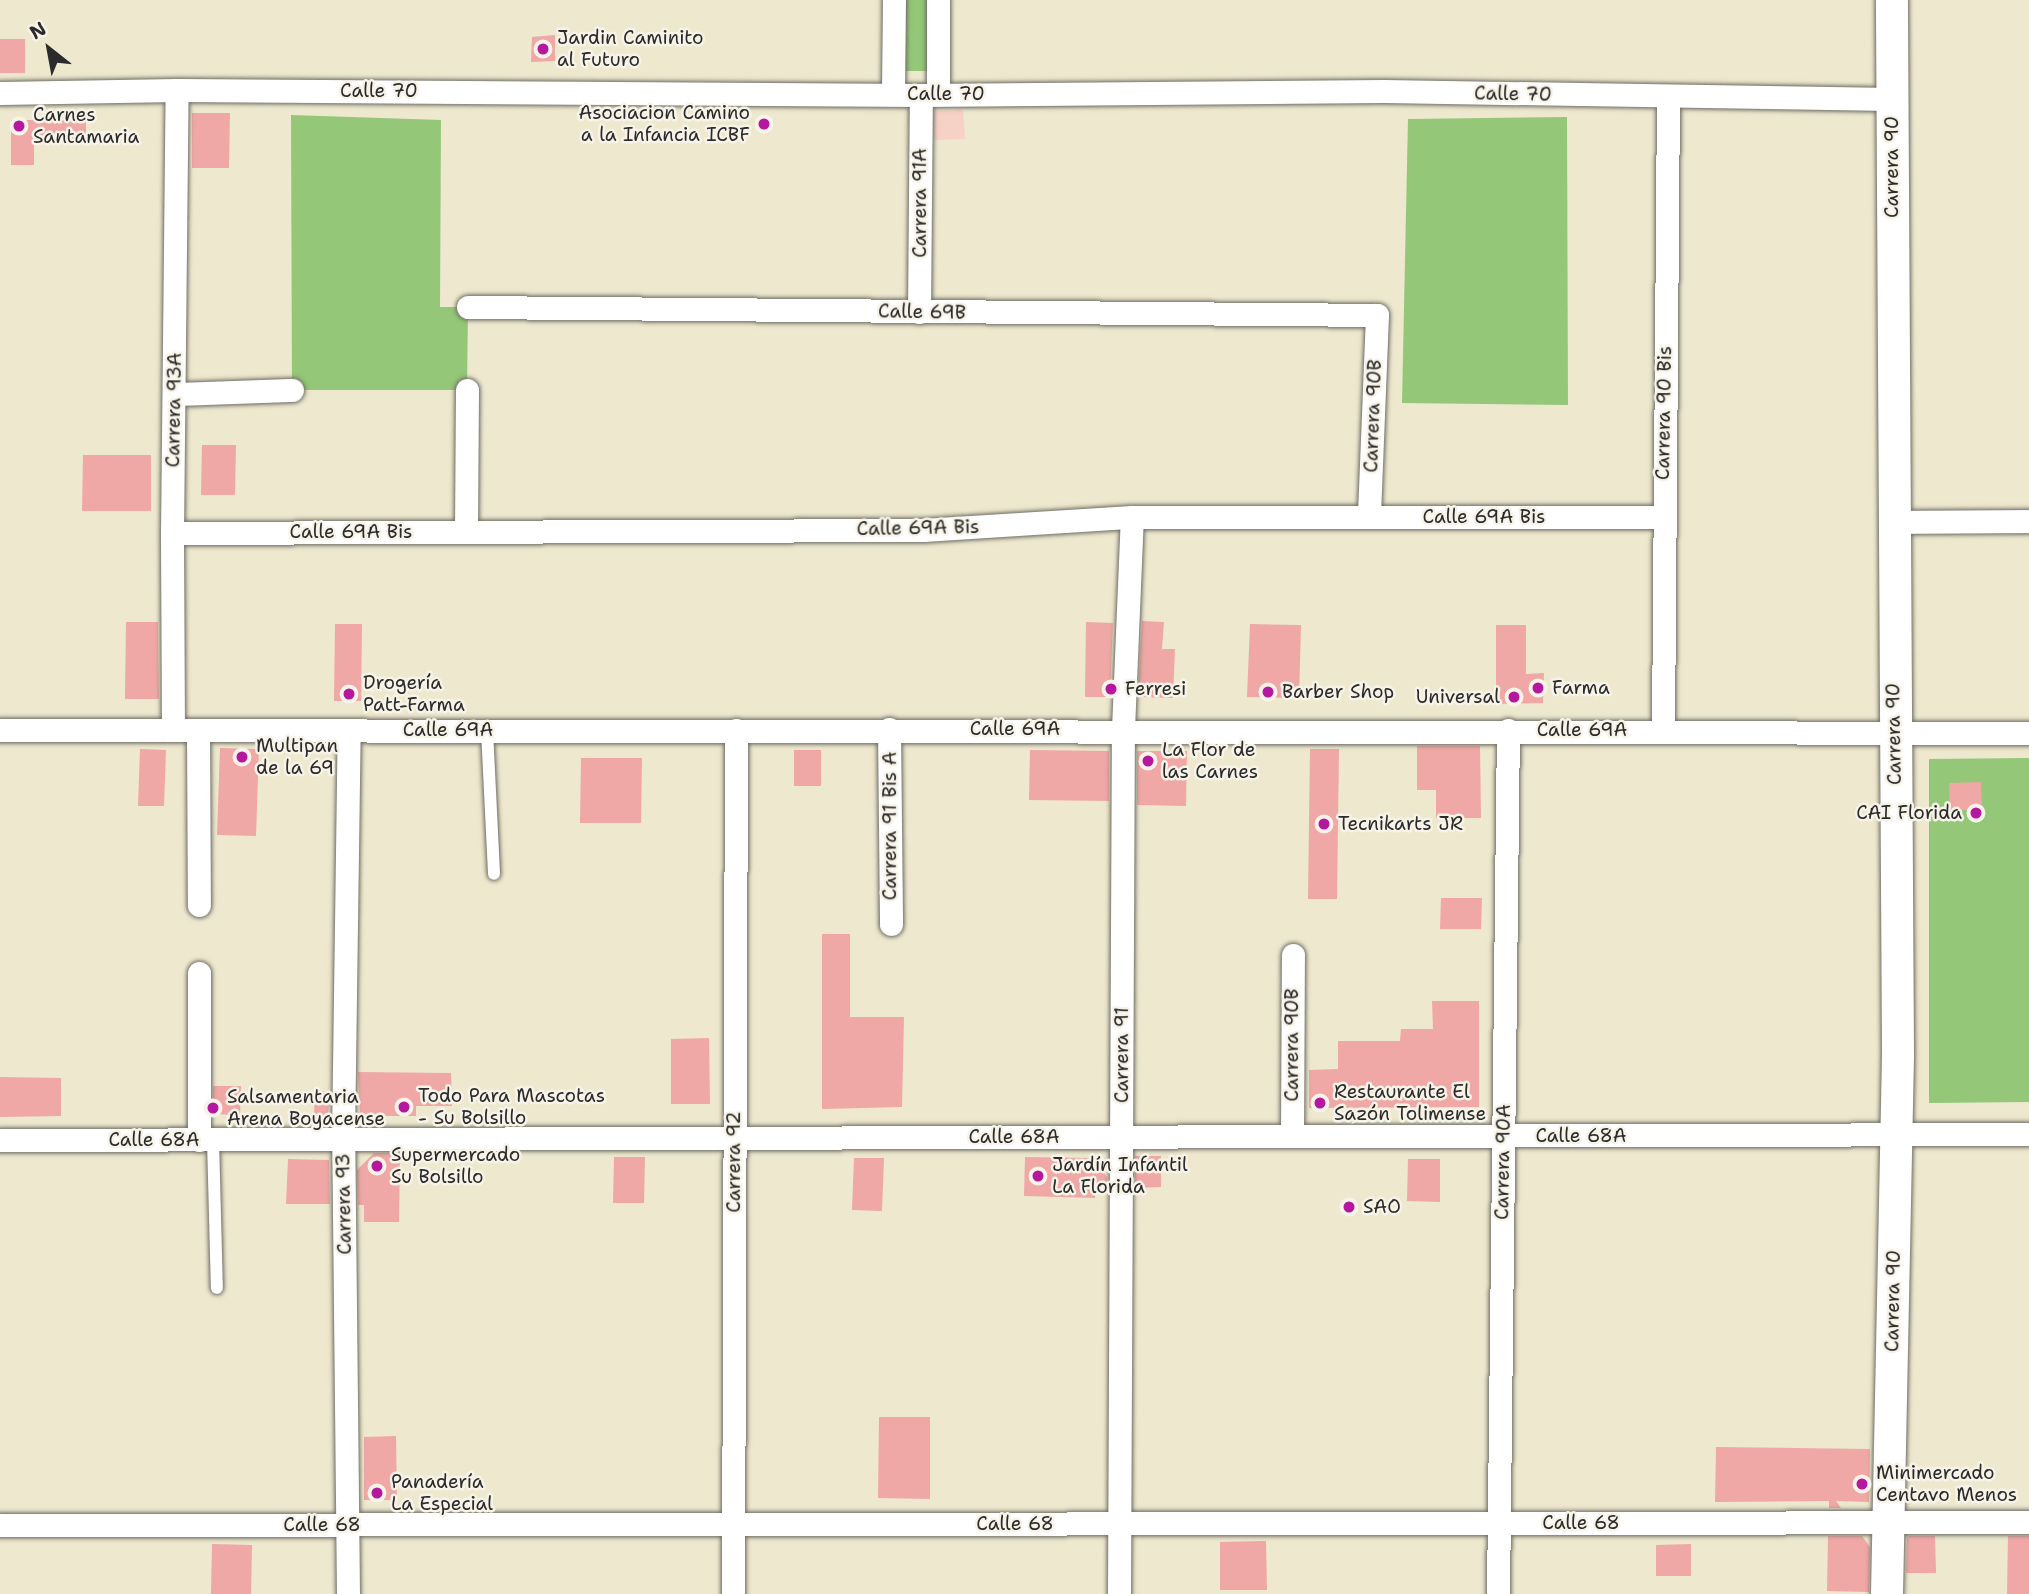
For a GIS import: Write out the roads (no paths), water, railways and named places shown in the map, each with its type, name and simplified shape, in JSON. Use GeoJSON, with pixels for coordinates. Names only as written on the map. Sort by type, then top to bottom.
{"type":"FeatureCollection","features":[{"type":"Feature","properties":{"kind":"street"},"geometry":{"type":"LineString","coordinates":[[893,94],[894,0]]}},
{"type":"Feature","properties":{"kind":"street","name":"Carrera 91A"},"geometry":{"type":"LineString","coordinates":[[919,312],[929,95],[938,0]]}},
{"type":"Feature","properties":{"kind":"street","name":"Carrera 90"},"geometry":{"type":"LineString","coordinates":[[1887,1594],[1896,1135],[1892,0]]}},
{"type":"Feature","properties":{"kind":"street","name":"Calle 70"},"geometry":{"type":"LineString","coordinates":[[0,93],[177,90],[929,95],[1384,91],[1892,99]]}},
{"type":"Feature","properties":{"kind":"street","name":"Carrera 93A"},"geometry":{"type":"LineString","coordinates":[[173,730],[172,533],[177,90]]}},
{"type":"Feature","properties":{"kind":"street","name":"Carrera 90 Bis"},"geometry":{"type":"LineString","coordinates":[[1663,730],[1668,97]]}},
{"type":"Feature","properties":{"kind":"street","name":"Calle 69B"},"geometry":{"type":"LineString","coordinates":[[468,307],[1377,315]]}},
{"type":"Feature","properties":{"kind":"street","name":"Carrera 90B"},"geometry":{"type":"LineString","coordinates":[[1369,517],[1377,315]]}},
{"type":"Feature","properties":{"kind":"street"},"geometry":{"type":"LineString","coordinates":[[175,394],[292,390]]}},
{"type":"Feature","properties":{"kind":"street"},"geometry":{"type":"LineString","coordinates":[[466,532],[467,390]]}},
{"type":"Feature","properties":{"kind":"street","name":"Calle 69A Bis"},"geometry":{"type":"LineString","coordinates":[[172,533],[923,530],[1132,517],[1663,517]]}},
{"type":"Feature","properties":{"kind":"street","name":"Carrera 91"},"geometry":{"type":"LineString","coordinates":[[1119,1594],[1123,729],[1132,517]]}},
{"type":"Feature","properties":{"kind":"street"},"geometry":{"type":"LineString","coordinates":[[1892,522],[2029,521]]}},
{"type":"Feature","properties":{"kind":"street","name":"Carrera 91 Bis A"},"geometry":{"type":"LineString","coordinates":[[889,729],[891,924]]}},
{"type":"Feature","properties":{"kind":"street","name":"Calle 69A"},"geometry":{"type":"LineString","coordinates":[[0,730],[1894,730],[2029,733]]}},
{"type":"Feature","properties":{"kind":"street"},"geometry":{"type":"LineString","coordinates":[[198,730],[199,905]]}},
{"type":"Feature","properties":{"kind":"street","name":"Carrera 93"},"geometry":{"type":"LineString","coordinates":[[348,1594],[343,1139],[349,730]]}},
{"type":"Feature","properties":{"kind":"street","name":"Carrera 92"},"geometry":{"type":"LineString","coordinates":[[733,1594],[736,730]]}},
{"type":"Feature","properties":{"kind":"street","name":"Carrera 90A"},"geometry":{"type":"LineString","coordinates":[[1498,1594],[1508,730]]}},
{"type":"Feature","properties":{"kind":"street","name":"Carrera 90B"},"geometry":{"type":"LineString","coordinates":[[1292,1136],[1293,955]]}},
{"type":"Feature","properties":{"kind":"street"},"geometry":{"type":"LineString","coordinates":[[199,973],[206,1140]]}},
{"type":"Feature","properties":{"kind":"street","name":"Calle 68A"},"geometry":{"type":"LineString","coordinates":[[0,1140],[2029,1134]]}},
{"type":"Feature","properties":{"kind":"street","name":"Calle 68"},"geometry":{"type":"LineString","coordinates":[[0,1525],[2029,1522]]}},
{"type":"Feature","properties":{"kind":"lane"},"geometry":{"type":"LineString","coordinates":[[487,730],[494,874]]}},
{"type":"Feature","properties":{"kind":"lane"},"geometry":{"type":"LineString","coordinates":[[206,1140],[217,1288]]}},
{"type":"Feature","properties":{"kind":"place","name":"Jardin Caminito al Futuro"},"geometry":{"type":"Point","coordinates":[543,49]}},
{"type":"Feature","properties":{"kind":"place","name":"Asociacion Camino a la Infancia ICBF"},"geometry":{"type":"Point","coordinates":[764,124]}},
{"type":"Feature","properties":{"kind":"place","name":"Carnes Santamaria"},"geometry":{"type":"Point","coordinates":[19,126]}},
{"type":"Feature","properties":{"kind":"place","name":"Farma"},"geometry":{"type":"Point","coordinates":[1538,688]}},
{"type":"Feature","properties":{"kind":"place","name":"Ferresi"},"geometry":{"type":"Point","coordinates":[1111,689]}},
{"type":"Feature","properties":{"kind":"place","name":"Barber Shop"},"geometry":{"type":"Point","coordinates":[1268,692]}},
{"type":"Feature","properties":{"kind":"place","name":"Drogería Patt-Farma"},"geometry":{"type":"Point","coordinates":[349,694]}},
{"type":"Feature","properties":{"kind":"place","name":"Universal"},"geometry":{"type":"Point","coordinates":[1514,697]}},
{"type":"Feature","properties":{"kind":"place","name":"Multipan de la 69"},"geometry":{"type":"Point","coordinates":[242,757]}},
{"type":"Feature","properties":{"kind":"place","name":"La Flor de las Carnes"},"geometry":{"type":"Point","coordinates":[1148,761]}},
{"type":"Feature","properties":{"kind":"place","name":"CAI Florida"},"geometry":{"type":"Point","coordinates":[1976,813]}},
{"type":"Feature","properties":{"kind":"place","name":"Tecnikarts JR"},"geometry":{"type":"Point","coordinates":[1324,824]}},
{"type":"Feature","properties":{"kind":"place","name":"Restaurante El Sazón Tolimense"},"geometry":{"type":"Point","coordinates":[1320,1103]}},
{"type":"Feature","properties":{"kind":"place","name":"Todo Para Mascotas - Su Bolsillo"},"geometry":{"type":"Point","coordinates":[404,1107]}},
{"type":"Feature","properties":{"kind":"place","name":"Salsamentaria Arena Boyacense"},"geometry":{"type":"Point","coordinates":[213,1108]}},
{"type":"Feature","properties":{"kind":"place","name":"Supermercado Su Bolsillo"},"geometry":{"type":"Point","coordinates":[377,1166]}},
{"type":"Feature","properties":{"kind":"place","name":"Jardín Infantil La Florida"},"geometry":{"type":"Point","coordinates":[1038,1176]}},
{"type":"Feature","properties":{"kind":"place","name":"SAO"},"geometry":{"type":"Point","coordinates":[1349,1207]}},
{"type":"Feature","properties":{"kind":"place","name":"Minimercado Centavo Menos"},"geometry":{"type":"Point","coordinates":[1862,1484]}},
{"type":"Feature","properties":{"kind":"place","name":"Panadería La Especial"},"geometry":{"type":"Point","coordinates":[377,1493]}}]}
